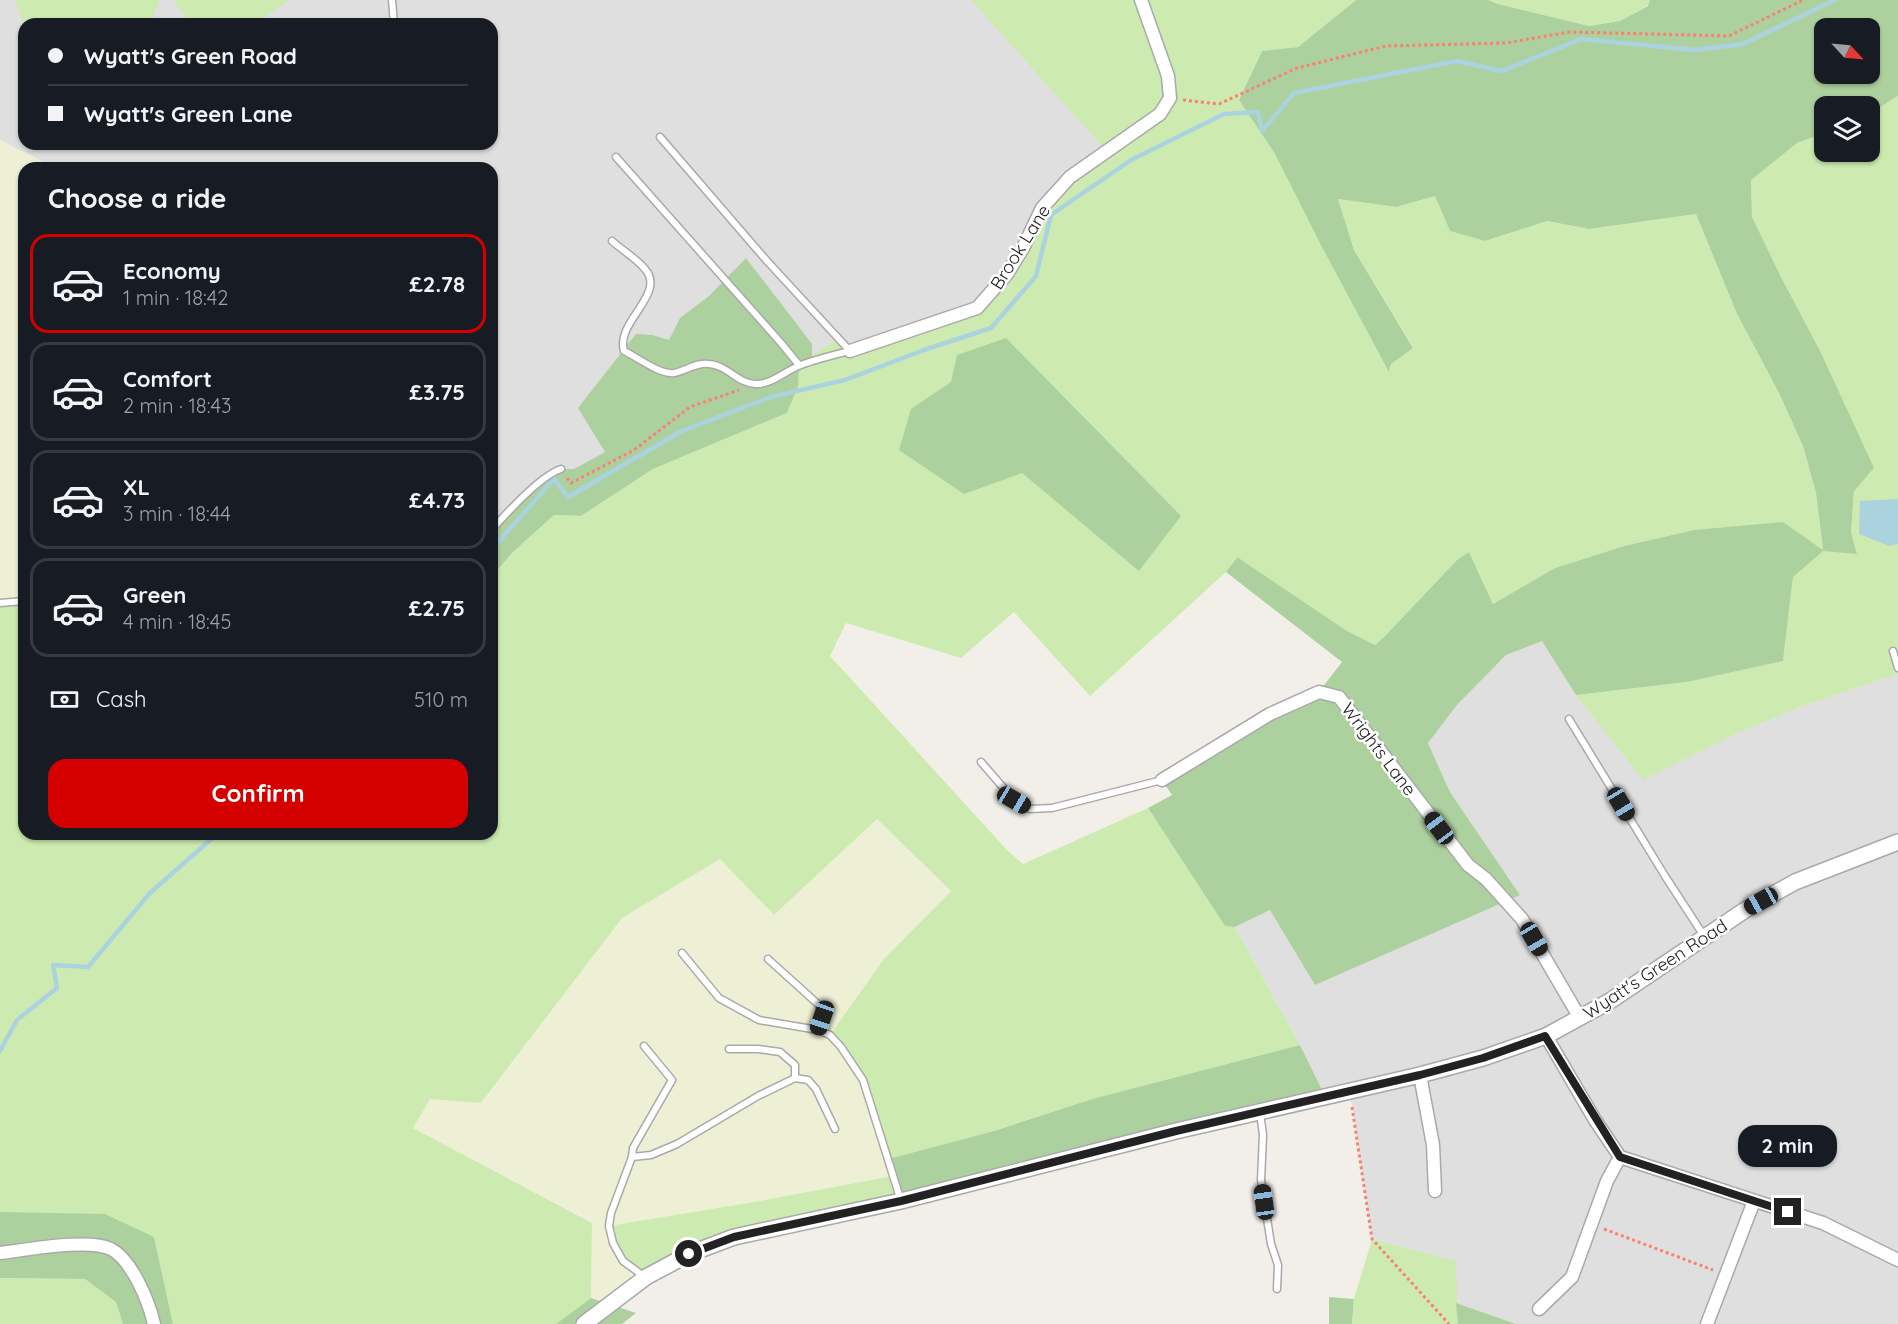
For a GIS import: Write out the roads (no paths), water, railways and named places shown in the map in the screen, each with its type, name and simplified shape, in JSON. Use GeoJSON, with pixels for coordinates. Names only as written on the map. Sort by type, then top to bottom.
{"type":"FeatureCollection","features":[{"type":"Feature","properties":{"kind":"street","name":"Brook Lane"},"geometry":{"type":"LineString","coordinates":[[850,351],[977,308],[1007,274],[1023,248],[1042,208],[1070,177],[1160,114],[1170,98],[1168,76],[1142,0]]}},
{"type":"Feature","properties":{"kind":"street","name":"Wrights Lane"},"geometry":{"type":"LineString","coordinates":[[1162,780],[1270,714],[1319,692],[1339,697],[1468,865],[1485,879],[1522,919],[1580,1018]]}},
{"type":"Feature","properties":{"kind":"street","name":"Wyatt's Green Road"},"geometry":{"type":"LineString","coordinates":[[584,1324],[646,1277],[689,1254],[734,1237],[901,1201],[1176,1131],[1420,1075],[1483,1058],[1545,1036],[1619,996],[1745,910],[1795,882],[1898,842]]}},
{"type":"Feature","properties":{"kind":"street"},"geometry":{"type":"LineString","coordinates":[[1545,1036],[1620,1157],[1823,1222],[1898,1260]]}},
{"type":"Feature","properties":{"kind":"street"},"geometry":{"type":"LineString","coordinates":[[1420,1075],[1433,1145],[1435,1191]]}},
{"type":"Feature","properties":{"kind":"street"},"geometry":{"type":"LineString","coordinates":[[1539,1309],[1572,1277],[1607,1181],[1620,1157]]}},
{"type":"Feature","properties":{"kind":"street"},"geometry":{"type":"LineString","coordinates":[[1707,1324],[1754,1200]]}},
{"type":"Feature","properties":{"kind":"street"},"geometry":{"type":"LineString","coordinates":[[0,1253],[81,1244],[111,1249],[132,1269],[154,1324]]}},
{"type":"Feature","properties":{"kind":"lane"},"geometry":{"type":"LineString","coordinates":[[392,0],[394,18]]}},
{"type":"Feature","properties":{"kind":"lane"},"geometry":{"type":"LineString","coordinates":[[612,241],[646,270],[651,282],[649,292],[623,334],[624,351],[668,373],[709,364],[719,366],[745,382],[758,384],[778,377],[799,365],[850,351],[767,261],[660,137]]}},
{"type":"Feature","properties":{"kind":"lane"},"geometry":{"type":"LineString","coordinates":[[616,157],[799,365]]}},
{"type":"Feature","properties":{"kind":"lane"},"geometry":{"type":"LineString","coordinates":[[498,523],[553,472],[561,469]]}},
{"type":"Feature","properties":{"kind":"lane"},"geometry":{"type":"LineString","coordinates":[[0,603],[18,602]]}},
{"type":"Feature","properties":{"kind":"lane"},"geometry":{"type":"LineString","coordinates":[[1893,651],[1898,668]]}},
{"type":"Feature","properties":{"kind":"lane"},"geometry":{"type":"LineString","coordinates":[[1569,718],[1704,937]]}},
{"type":"Feature","properties":{"kind":"lane"},"geometry":{"type":"LineString","coordinates":[[981,762],[1014,800],[1030,809],[1052,808],[1162,780]]}},
{"type":"Feature","properties":{"kind":"lane"},"geometry":{"type":"LineString","coordinates":[[682,953],[719,999],[759,1020],[818,1030],[830,1035],[841,1047],[863,1080],[901,1201]]}},
{"type":"Feature","properties":{"kind":"lane"},"geometry":{"type":"LineString","coordinates":[[768,959],[819,1005],[822,1018],[818,1030]]}},
{"type":"Feature","properties":{"kind":"lane"},"geometry":{"type":"LineString","coordinates":[[644,1046],[672,1080],[633,1148],[609,1226],[613,1243],[623,1261],[646,1277]]}},
{"type":"Feature","properties":{"kind":"lane"},"geometry":{"type":"LineString","coordinates":[[729,1049],[780,1052],[795,1065],[795,1078]]}},
{"type":"Feature","properties":{"kind":"lane"},"geometry":{"type":"LineString","coordinates":[[632,1157],[651,1155],[677,1144],[759,1096],[795,1078],[808,1080],[816,1089],[835,1129]]}},
{"type":"Feature","properties":{"kind":"lane"},"geometry":{"type":"LineString","coordinates":[[1260,1112],[1263,1135],[1261,1180],[1271,1244],[1278,1265],[1277,1289]]}},
{"type":"Feature","properties":{"kind":"water"},"geometry":{"type":"Polygon","coordinates":[[[1898,499],[1898,544],[1889,546],[1859,534],[1860,501],[1898,499]]]}},
{"type":"Feature","properties":{"kind":"waterway"},"geometry":{"type":"LineString","coordinates":[[498,542],[554,479],[568,497],[682,431],[771,397],[845,380],[991,328],[1036,276],[1051,215],[1131,160],[1224,114],[1258,112],[1262,131],[1294,93],[1457,61],[1502,71],[1581,39],[1695,50],[1743,44],[1835,0]]}},
{"type":"Feature","properties":{"kind":"waterway"},"geometry":{"type":"LineString","coordinates":[[0,1051],[17,1020],[57,988],[53,965],[88,967],[150,893],[210,840]]}}]}
